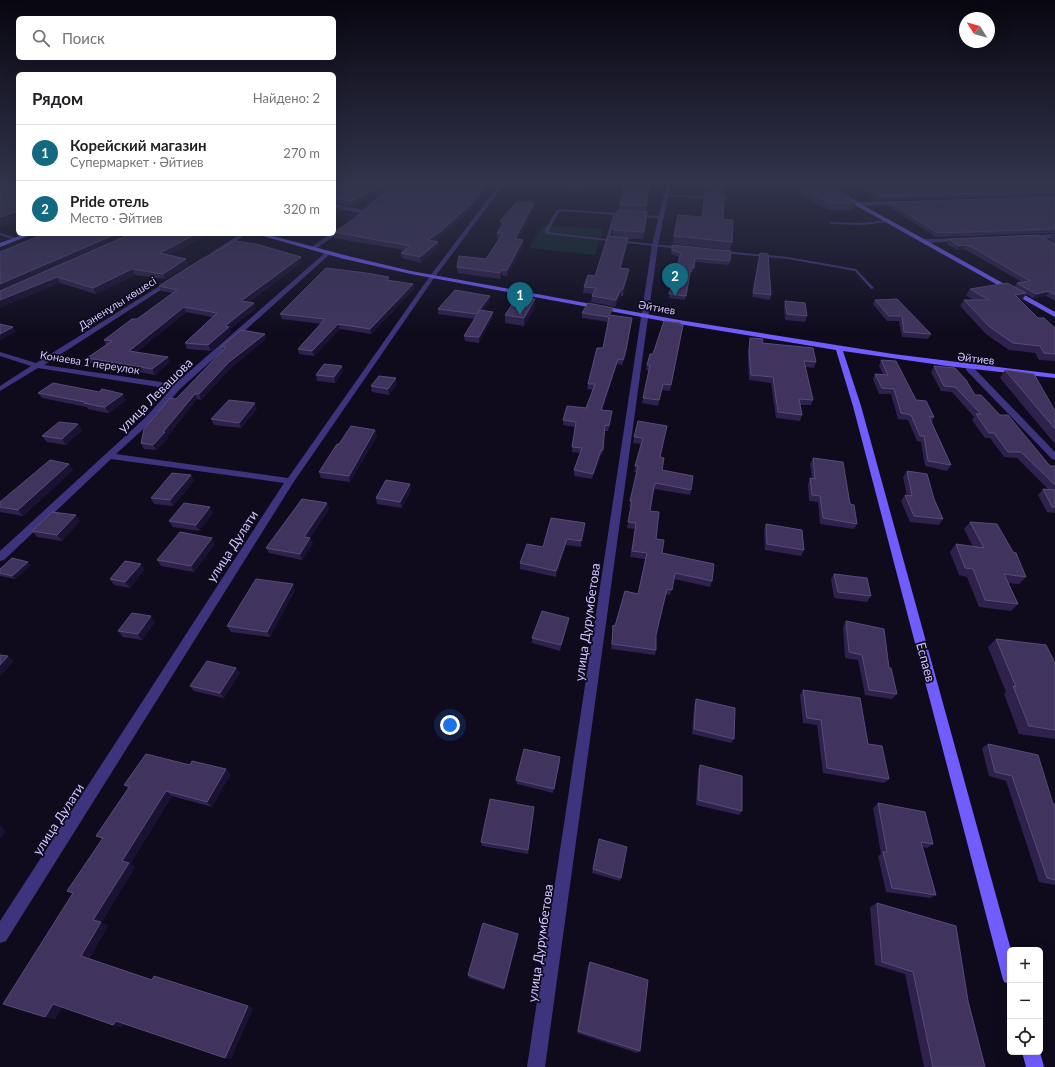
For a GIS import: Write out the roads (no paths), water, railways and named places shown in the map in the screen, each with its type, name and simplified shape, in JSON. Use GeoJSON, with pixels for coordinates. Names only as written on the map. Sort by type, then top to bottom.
{"type":"FeatureCollection","features":[{"type":"Feature","properties":{"kind":"street","name":"улица Дулати"},"geometry":{"type":"LineString","coordinates":[[0,935],[290,481],[432,277],[466,232]]}},
{"type":"Feature","properties":{"kind":"street","name":"улица Дурумбетова"},"geometry":{"type":"LineString","coordinates":[[536,1067],[658,232]]}},
{"type":"Feature","properties":{"kind":"street"},"geometry":{"type":"LineString","coordinates":[[907,232],[1055,315]]}},
{"type":"Feature","properties":{"kind":"street"},"geometry":{"type":"LineString","coordinates":[[0,245],[24,236]]}},
{"type":"Feature","properties":{"kind":"street"},"geometry":{"type":"LineString","coordinates":[[211,255],[241,236]]}},
{"type":"Feature","properties":{"kind":"street","name":"Әйтиев"},"geometry":{"type":"LineString","coordinates":[[266,236],[328,253],[432,277],[646,316],[839,349],[969,368],[1055,376]]}},
{"type":"Feature","properties":{"kind":"street"},"geometry":{"type":"LineString","coordinates":[[312,249],[331,236]]}},
{"type":"Feature","properties":{"kind":"street"},"geometry":{"type":"LineString","coordinates":[[1022,238],[1055,236]]}},
{"type":"Feature","properties":{"kind":"street"},"geometry":{"type":"LineString","coordinates":[[1037,238],[1049,243]]}},
{"type":"Feature","properties":{"kind":"street"},"geometry":{"type":"LineString","coordinates":[[924,241],[969,239]]}},
{"type":"Feature","properties":{"kind":"street","name":"улица Левашова"},"geometry":{"type":"LineString","coordinates":[[0,557],[149,420],[177,388],[328,253]]}},
{"type":"Feature","properties":{"kind":"street","name":"Дәненұлы көшесі"},"geometry":{"type":"LineString","coordinates":[[0,389],[177,276]]}},
{"type":"Feature","properties":{"kind":"street","name":"Еспаев"},"geometry":{"type":"LineString","coordinates":[[839,349],[857,406],[1007,965]]}},
{"type":"Feature","properties":{"kind":"street","name":"Конаева 1 переулок"},"geometry":{"type":"LineString","coordinates":[[0,354],[37,366],[177,388]]}},
{"type":"Feature","properties":{"kind":"street"},"geometry":{"type":"LineString","coordinates":[[969,368],[1055,457]]}},
{"type":"Feature","properties":{"kind":"street"},"geometry":{"type":"LineString","coordinates":[[110,456],[290,481]]}},
{"type":"Feature","properties":{"kind":"street"},"geometry":{"type":"LineString","coordinates":[[1031,1055],[1034,1067]]}},
{"type":"Feature","properties":{"kind":"lane"},"geometry":{"type":"LineString","coordinates":[[547,232],[687,248]]}},
{"type":"Feature","properties":{"kind":"lane"},"geometry":{"type":"LineString","coordinates":[[608,238],[610,232]]}},
{"type":"Feature","properties":{"kind":"lane"},"geometry":{"type":"LineString","coordinates":[[1,235],[15,239]]}},
{"type":"Feature","properties":{"kind":"lane"},"geometry":{"type":"LineString","coordinates":[[718,251],[788,258],[856,270],[872,288]]}},
{"type":"Feature","properties":{"kind":"place","name":"Pride отель"},"geometry":{"type":"Point","coordinates":[675,296]}},
{"type":"Feature","properties":{"kind":"place","name":"Корейский магазин"},"geometry":{"type":"Point","coordinates":[520,315]}}]}
